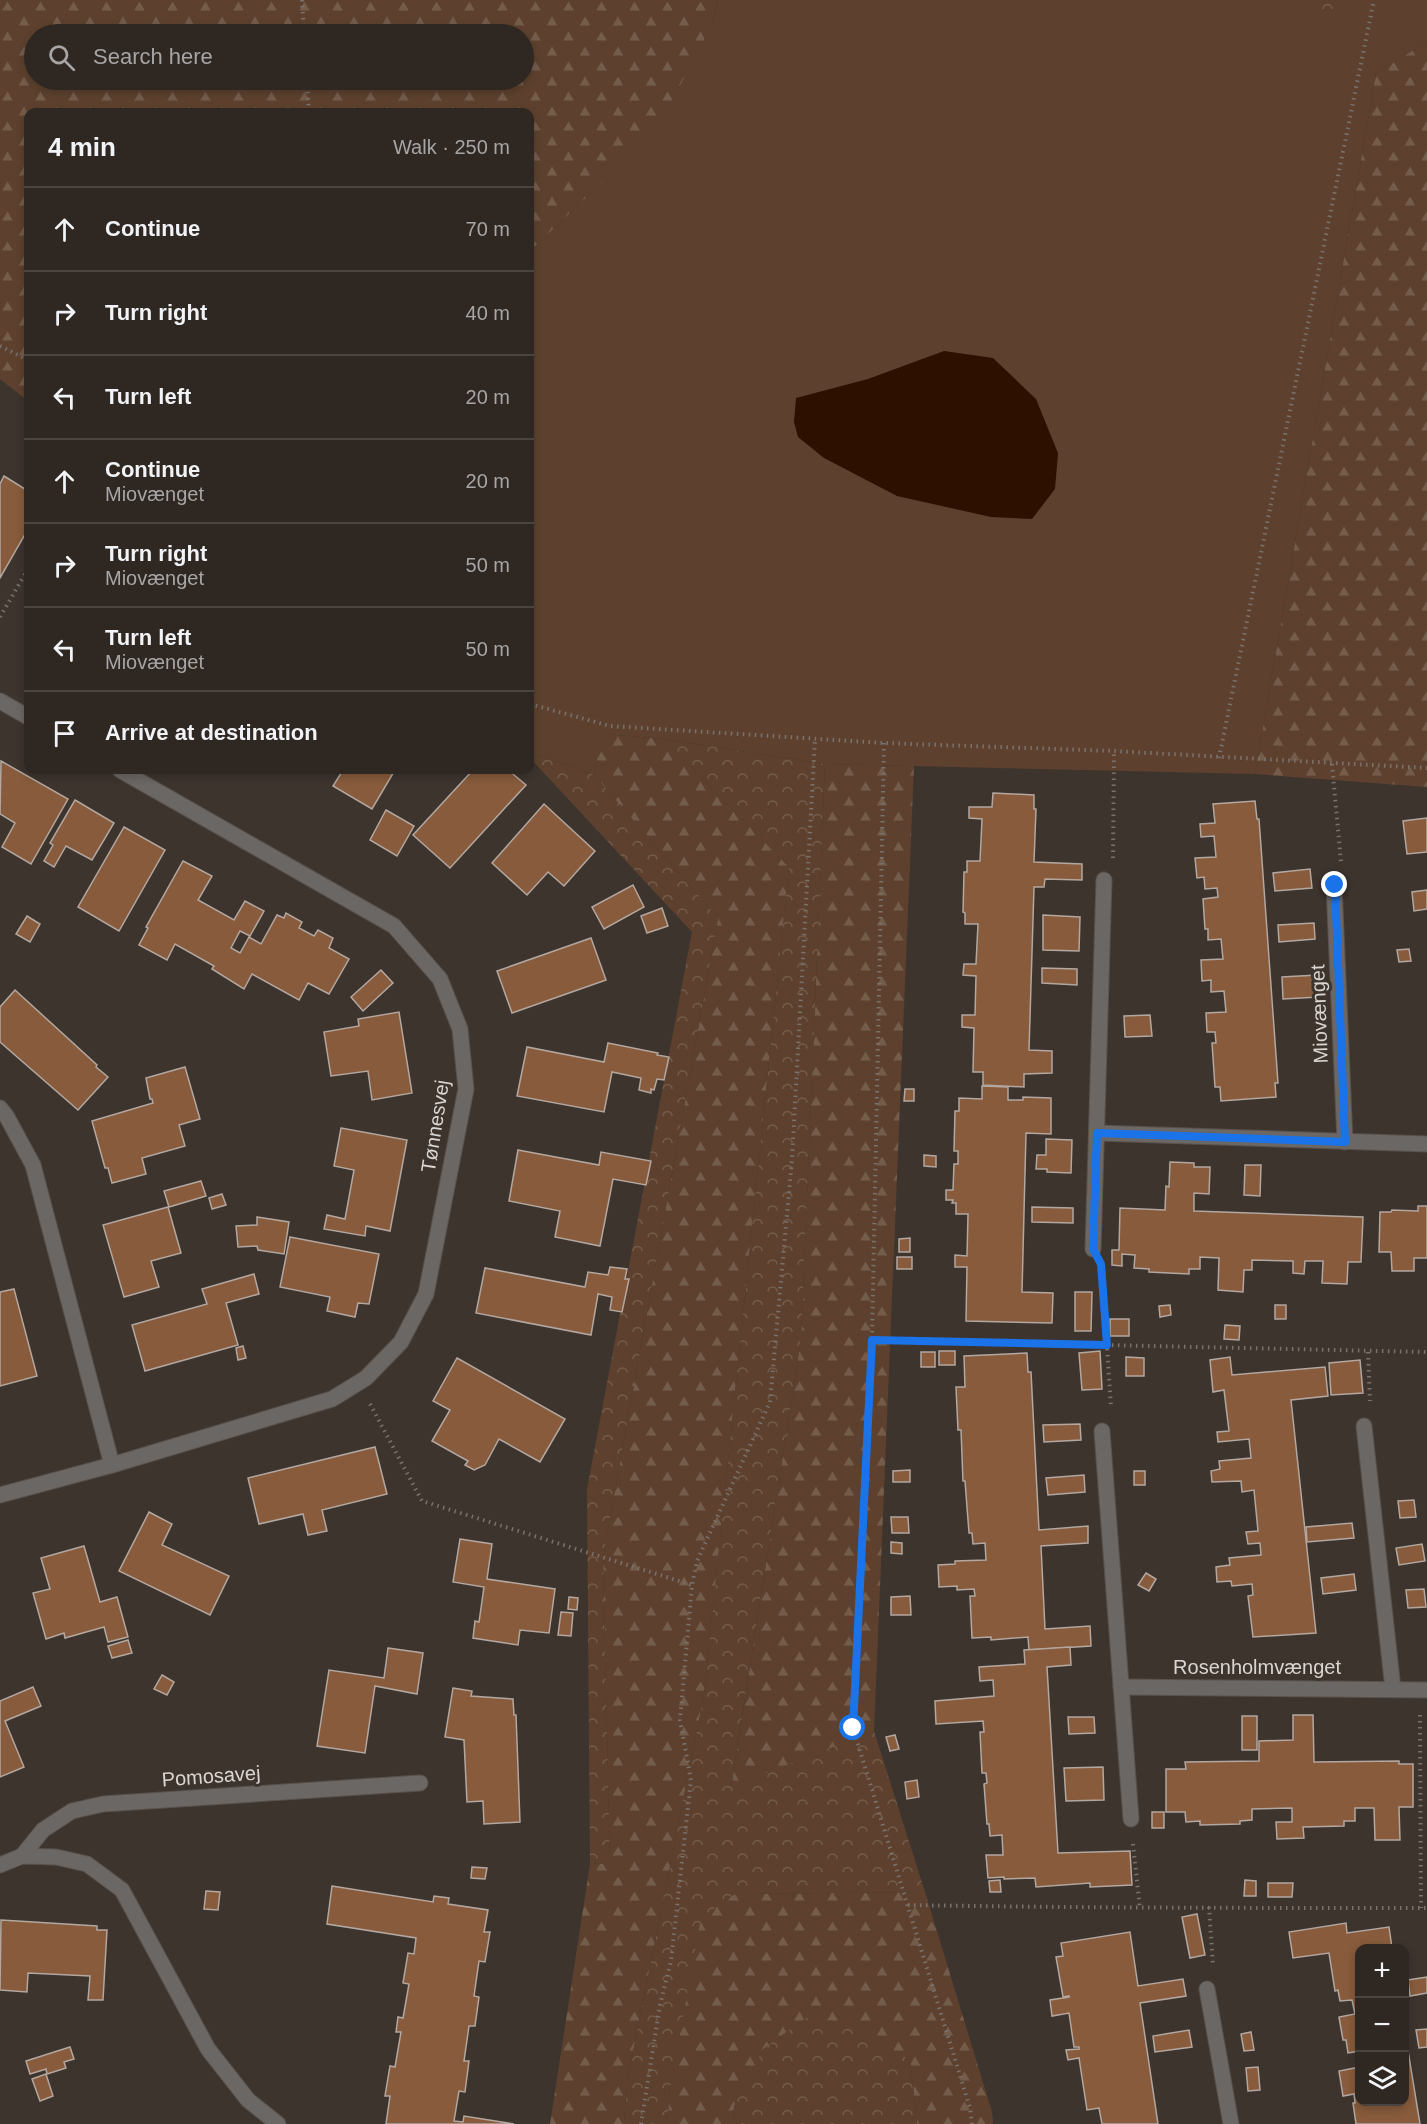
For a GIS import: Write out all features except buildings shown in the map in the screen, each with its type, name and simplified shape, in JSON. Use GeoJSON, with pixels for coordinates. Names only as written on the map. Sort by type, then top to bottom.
{"type":"FeatureCollection","features":[{"type":"Feature","properties":{"kind":"street"},"geometry":{"type":"LineString","coordinates":[[0,701],[24,715]]}},
{"type":"Feature","properties":{"kind":"street","name":"Tønnesvej"},"geometry":{"type":"LineString","coordinates":[[0,1495],[112,1465],[333,1399],[366,1378],[401,1342],[426,1294],[466,1089],[460,1029],[440,979],[394,926],[127,774]]}},
{"type":"Feature","properties":{"kind":"street"},"geometry":{"type":"LineString","coordinates":[[1093,1249],[1104,880]]}},
{"type":"Feature","properties":{"kind":"street","name":"Miovænget"},"geometry":{"type":"LineString","coordinates":[[1335,885],[1345,1142]]}},
{"type":"Feature","properties":{"kind":"street"},"geometry":{"type":"LineString","coordinates":[[0,1108],[33,1165],[112,1465]]}},
{"type":"Feature","properties":{"kind":"street"},"geometry":{"type":"LineString","coordinates":[[1097,1133],[1427,1144]]}},
{"type":"Feature","properties":{"kind":"street"},"geometry":{"type":"LineString","coordinates":[[1364,1426],[1393,1689]]}},
{"type":"Feature","properties":{"kind":"street"},"geometry":{"type":"LineString","coordinates":[[1102,1431],[1131,1820]]}},
{"type":"Feature","properties":{"kind":"street","name":"Rosenholmvænget"},"geometry":{"type":"LineString","coordinates":[[1121,1688],[1423,1690]]}},
{"type":"Feature","properties":{"kind":"street","name":"Pomosavej"},"geometry":{"type":"LineString","coordinates":[[22,1856],[43,1830],[72,1811],[103,1804],[420,1783]]}},
{"type":"Feature","properties":{"kind":"street","name":"Pomosavej"},"geometry":{"type":"LineString","coordinates":[[0,1865],[22,1856],[56,1857],[87,1864],[122,1890],[208,2049],[248,2100],[278,2124]]}},
{"type":"Feature","properties":{"kind":"street"},"geometry":{"type":"LineString","coordinates":[[1207,1989],[1231,2124]]}},
{"type":"Feature","properties":{"kind":"path"},"geometry":{"type":"LineString","coordinates":[[302,0],[303,24]]}},
{"type":"Feature","properties":{"kind":"path"},"geometry":{"type":"LineString","coordinates":[[1219,758],[1374,0]]}},
{"type":"Feature","properties":{"kind":"path"},"geometry":{"type":"LineString","coordinates":[[308,90],[309,108]]}},
{"type":"Feature","properties":{"kind":"path"},"geometry":{"type":"LineString","coordinates":[[0,346],[24,358]]}},
{"type":"Feature","properties":{"kind":"path"},"geometry":{"type":"LineString","coordinates":[[0,617],[24,576]]}},
{"type":"Feature","properties":{"kind":"path"},"geometry":{"type":"LineString","coordinates":[[534,705],[609,726],[884,743],[1427,768]]}},
{"type":"Feature","properties":{"kind":"path"},"geometry":{"type":"LineString","coordinates":[[641,2124],[660,2006],[671,1961],[691,1780],[680,1720],[692,1585],[697,1561],[770,1402],[792,1159],[815,739]]}},
{"type":"Feature","properties":{"kind":"path"},"geometry":{"type":"LineString","coordinates":[[884,743],[872,1340],[853,1728],[970,2108],[972,2124]]}},
{"type":"Feature","properties":{"kind":"path"},"geometry":{"type":"LineString","coordinates":[[1104,880],[1113,867],[1114,752]]}},
{"type":"Feature","properties":{"kind":"path"},"geometry":{"type":"LineString","coordinates":[[1332,764],[1342,868],[1335,885]]}},
{"type":"Feature","properties":{"kind":"path"},"geometry":{"type":"LineString","coordinates":[[1093,1249],[1101,1264],[1112,1420],[1102,1431]]}},
{"type":"Feature","properties":{"kind":"path"},"geometry":{"type":"LineString","coordinates":[[872,1340],[1427,1352]]}},
{"type":"Feature","properties":{"kind":"path"},"geometry":{"type":"LineString","coordinates":[[1364,1426],[1371,1417],[1368,1352]]}},
{"type":"Feature","properties":{"kind":"path"},"geometry":{"type":"LineString","coordinates":[[358,1382],[422,1502],[692,1585]]}},
{"type":"Feature","properties":{"kind":"path"},"geometry":{"type":"LineString","coordinates":[[908,1905],[1140,1909],[1424,1908],[1423,1690]]}},
{"type":"Feature","properties":{"kind":"path"},"geometry":{"type":"LineString","coordinates":[[1131,1820],[1140,1909]]}},
{"type":"Feature","properties":{"kind":"path"},"geometry":{"type":"LineString","coordinates":[[1207,1989],[1214,1974],[1209,1907]]}},
{"type":"Feature","properties":{"kind":"green space"},"geometry":{"type":"Polygon","coordinates":[[[0,0],[718,0],[712,24],[661,122],[534,247],[534,108],[24,108],[24,398],[0,379],[0,0]]]}},
{"type":"Feature","properties":{"kind":"green space"},"geometry":{"type":"Polygon","coordinates":[[[718,0],[1427,0],[1427,42],[1376,73],[1255,774],[825,764],[663,739],[603,734],[594,775],[534,753],[534,247],[591,193],[712,24],[718,0]]]}},
{"type":"Feature","properties":{"kind":"green space"},"geometry":{"type":"Polygon","coordinates":[[[1312,0],[1349,0],[1346,7],[1322,11],[1312,0]]]}},
{"type":"Feature","properties":{"kind":"green space"},"geometry":{"type":"Polygon","coordinates":[[[1427,42],[1427,787],[1255,774],[1376,73],[1427,42]]]}},
{"type":"Feature","properties":{"kind":"green space"},"geometry":{"type":"Polygon","coordinates":[[[602,734],[663,739],[789,867],[704,1695],[627,2082],[624,2124],[550,2124],[590,1864],[610,1863],[603,1557],[718,918],[594,775],[602,734]]]}},
{"type":"Feature","properties":{"kind":"green space"},"geometry":{"type":"Polygon","coordinates":[[[663,739],[825,764],[801,1339],[731,1787],[874,1731],[925,1892],[735,1894],[701,1918],[670,2089],[667,2124],[624,2124],[627,2082],[704,1695],[789,867],[663,739]]]}},
{"type":"Feature","properties":{"kind":"green space"},"geometry":{"type":"Polygon","coordinates":[[[534,753],[594,775],[718,918],[603,1557],[610,1863],[590,1864],[587,1489],[692,932],[534,762],[534,753]]]}},
{"type":"Feature","properties":{"kind":"green space"},"geometry":{"type":"Polygon","coordinates":[[[825,764],[914,766],[874,1731],[731,1788],[801,1339],[825,764]]]}},
{"type":"Feature","properties":{"kind":"green space"},"geometry":{"type":"Polygon","coordinates":[[[925,1892],[992,2112],[993,2124],[917,2124],[910,2060],[734,2106],[733,2124],[667,2124],[670,2089],[700,1918],[735,1894],[925,1892]]]}},
{"type":"Feature","properties":{"kind":"green space"},"geometry":{"type":"Polygon","coordinates":[[[810,2015],[848,2025],[910,2060],[917,2124],[733,2124],[734,2106],[763,2049],[810,2015]]]}},
{"type":"Feature","properties":{"kind":"shaded area"},"geometry":{"type":"Polygon","coordinates":[[[944,351],[993,358],[1036,399],[1058,453],[1055,489],[1032,519],[991,517],[897,496],[824,458],[798,437],[794,422],[796,398],[868,379],[944,351]]]}},
{"type":"Feature","properties":{"kind":"route"},"geometry":{"type":"LineString","coordinates":[[853,1728],[872,1340],[1107,1345],[1101,1264],[1093,1249],[1097,1133],[1345,1142],[1335,885]]}}]}
